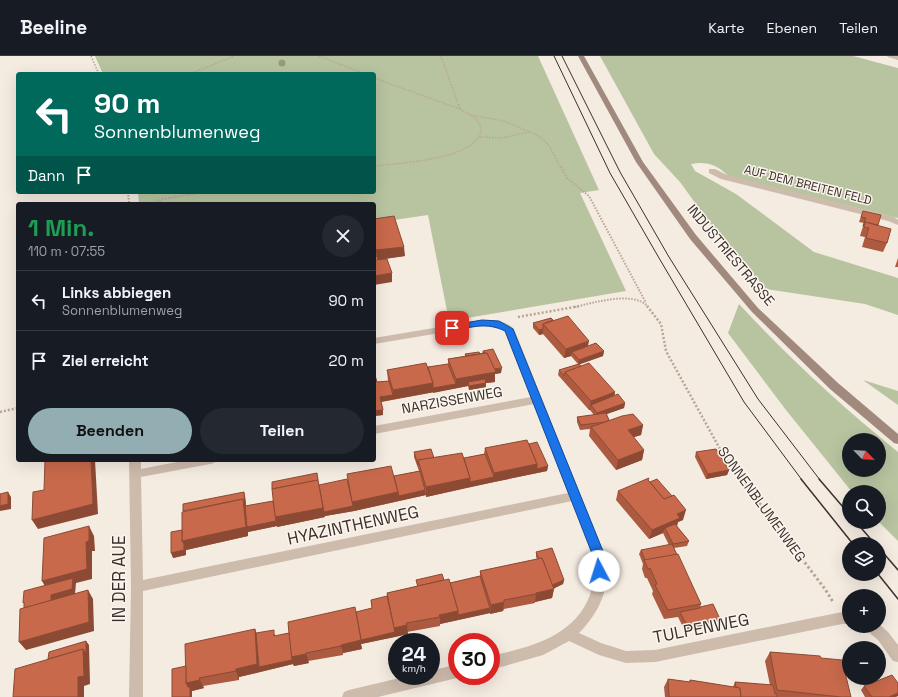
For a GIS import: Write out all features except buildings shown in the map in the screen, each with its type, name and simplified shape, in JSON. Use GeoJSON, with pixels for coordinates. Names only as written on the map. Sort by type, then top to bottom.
{"type":"FeatureCollection","features":[{"type":"Feature","properties":{"kind":"main road","name":"INDUSTRIESTRASSE"},"geometry":{"type":"LineString","coordinates":[[582,56],[640,162],[693,237],[755,310],[834,386],[898,440]]}},
{"type":"Feature","properties":{"kind":"street"},"geometry":{"type":"LineString","coordinates":[[890,56],[898,58]]}},
{"type":"Feature","properties":{"kind":"street","name":"AUF DEM BREITEN FELD"},"geometry":{"type":"LineString","coordinates":[[712,171],[724,177],[892,218],[898,223]]}},
{"type":"Feature","properties":{"kind":"street"},"geometry":{"type":"LineString","coordinates":[[376,341],[482,323],[496,323],[509,329],[599,556],[599,586],[588,615],[569,635],[536,652],[500,661]]}},
{"type":"Feature","properties":{"kind":"street","name":"NARZISSENWEG"},"geometry":{"type":"LineString","coordinates":[[376,430],[536,400]]}},
{"type":"Feature","properties":{"kind":"street","name":"IN DER AUE"},"geometry":{"type":"LineString","coordinates":[[135,462],[137,587],[136,697]]}},
{"type":"Feature","properties":{"kind":"street"},"geometry":{"type":"LineString","coordinates":[[135,474],[199,462]]}},
{"type":"Feature","properties":{"kind":"street","name":"HYAZINTHENWEG"},"geometry":{"type":"LineString","coordinates":[[137,587],[575,496]]}},
{"type":"Feature","properties":{"kind":"street","name":"TULPENWEG"},"geometry":{"type":"LineString","coordinates":[[569,635],[599,649],[626,658],[655,656],[842,619]]}},
{"type":"Feature","properties":{"kind":"street"},"geometry":{"type":"LineString","coordinates":[[879,633],[898,656]]}},
{"type":"Feature","properties":{"kind":"street"},"geometry":{"type":"LineString","coordinates":[[348,697],[448,673]]}},
{"type":"Feature","properties":{"kind":"path"},"geometry":{"type":"LineString","coordinates":[[91,56],[98,72]]}},
{"type":"Feature","properties":{"kind":"path"},"geometry":{"type":"LineString","coordinates":[[195,72],[234,56]]}},
{"type":"Feature","properties":{"kind":"path"},"geometry":{"type":"LineString","coordinates":[[319,56],[360,72]]}},
{"type":"Feature","properties":{"kind":"path"},"geometry":{"type":"LineString","coordinates":[[442,56],[460,109]]}},
{"type":"Feature","properties":{"kind":"path"},"geometry":{"type":"LineString","coordinates":[[376,79],[460,109],[475,118],[482,132],[478,142],[465,150],[450,155],[376,166]]}},
{"type":"Feature","properties":{"kind":"path","name":"SONNENBLUMENWEG"},"geometry":{"type":"LineString","coordinates":[[470,115],[504,121],[537,135],[548,144],[567,178],[589,196],[646,304],[661,324],[666,351],[726,460],[842,612]]}},
{"type":"Feature","properties":{"kind":"path"},"geometry":{"type":"LineString","coordinates":[[480,137],[502,138],[529,132]]}},
{"type":"Feature","properties":{"kind":"path"},"geometry":{"type":"LineString","coordinates":[[156,202],[163,199],[192,194]]}},
{"type":"Feature","properties":{"kind":"path"},"geometry":{"type":"LineString","coordinates":[[496,323],[508,319],[621,298],[634,299],[646,304]]}},
{"type":"Feature","properties":{"kind":"path"},"geometry":{"type":"LineString","coordinates":[[0,412],[16,408]]}},
{"type":"Feature","properties":{"kind":"green space"},"geometry":{"type":"Polygon","coordinates":[[[95,56],[538,56],[599,190],[580,193],[626,291],[449,321],[428,215],[376,223],[376,202],[139,202],[138,194],[376,194],[376,72],[102,72],[95,56]]]}},
{"type":"Feature","properties":{"kind":"green space"},"geometry":{"type":"Polygon","coordinates":[[[600,56],[853,56],[898,68],[898,218],[728,176],[720,169],[711,165],[702,163],[691,164],[695,171],[736,194],[814,252],[898,278],[898,315],[865,304],[766,289],[709,222],[680,182],[654,154],[600,56]]]}},
{"type":"Feature","properties":{"kind":"green space"},"geometry":{"type":"Polygon","coordinates":[[[739,304],[816,381],[875,433],[842,433],[842,477],[886,477],[886,442],[898,452],[898,541],[886,529],[886,485],[846,485],[786,410],[728,333],[739,304]]]}},
{"type":"Feature","properties":{"kind":"green space"},"geometry":{"type":"Polygon","coordinates":[[[863,380],[898,391],[898,405],[863,380]]]}},
{"type":"Feature","properties":{"kind":"tram line"},"geometry":{"type":"LineString","coordinates":[[554,56],[610,173],[659,258],[744,402],[802,480]]}},
{"type":"Feature","properties":{"kind":"tram line"},"geometry":{"type":"LineString","coordinates":[[562,56],[620,172],[669,257],[758,399],[820,480]]}},
{"type":"Feature","properties":{"kind":"tram line"},"geometry":{"type":"LineString","coordinates":[[801,479],[847,537]]}},
{"type":"Feature","properties":{"kind":"tram line"},"geometry":{"type":"LineString","coordinates":[[819,479],[842,506]]}},
{"type":"Feature","properties":{"kind":"tram line"},"geometry":{"type":"LineString","coordinates":[[862,529],[869,537]]}},
{"type":"Feature","properties":{"kind":"tram line"},"geometry":{"type":"LineString","coordinates":[[886,556],[898,570]]}},
{"type":"Feature","properties":{"kind":"tram line"},"geometry":{"type":"LineString","coordinates":[[884,581],[898,599]]}},
{"type":"Feature","properties":{"kind":"route"},"geometry":{"type":"LineString","coordinates":[[452,328],[482,323],[496,323],[509,329],[599,556],[599,571]]}}]}
